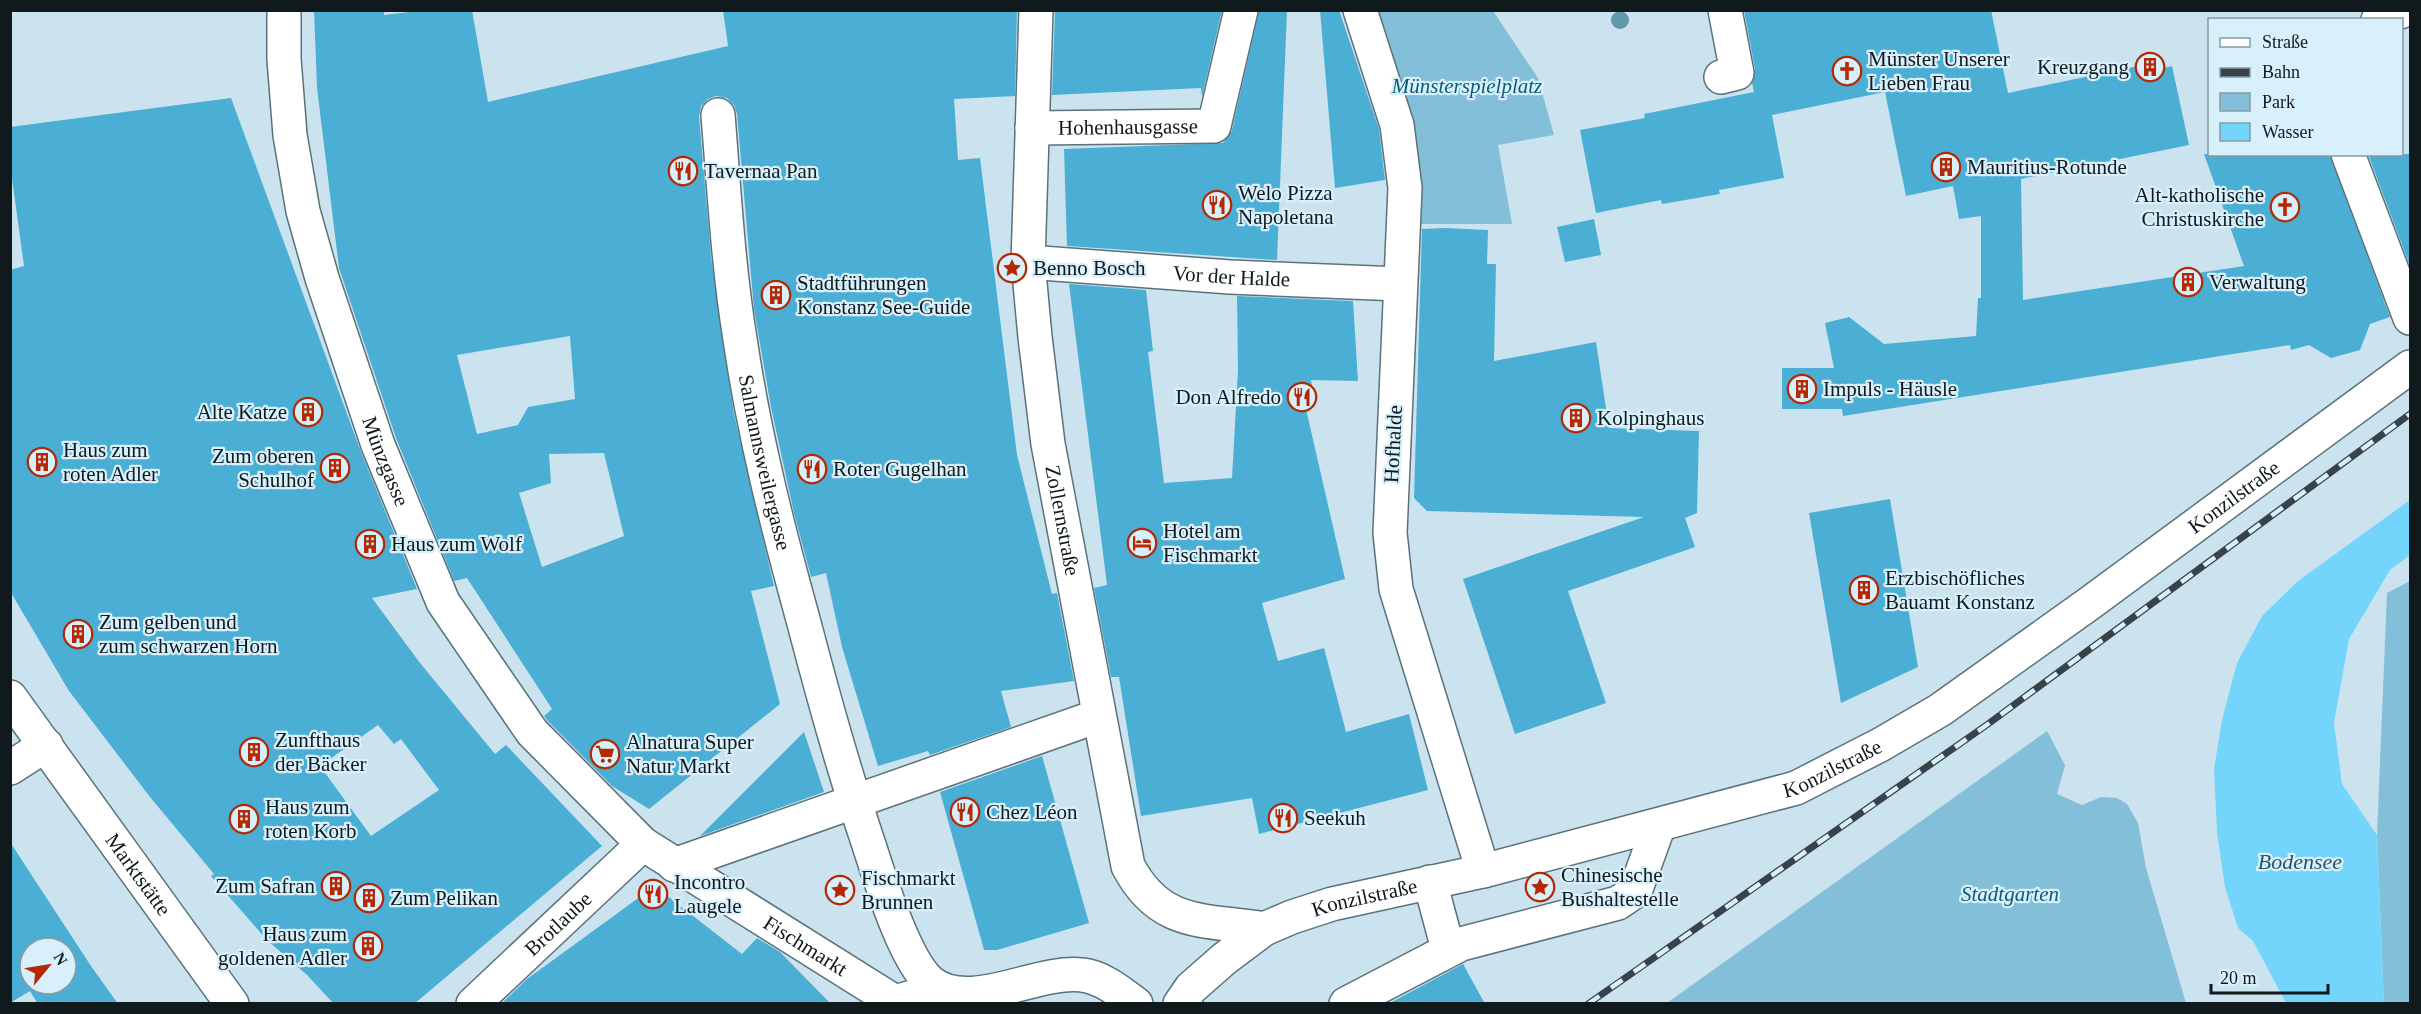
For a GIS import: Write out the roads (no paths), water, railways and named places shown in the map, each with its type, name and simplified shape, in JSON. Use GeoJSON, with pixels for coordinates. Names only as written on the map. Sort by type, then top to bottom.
{"type":"FeatureCollection","features":[{"type":"Feature","properties":{"kind":"street","name":"Münzgasse"},"geometry":{"type":"LineString","coordinates":[[284,10],[284,59],[289,124],[303,212],[322,278],[378,445],[421,552],[443,602],[531,732],[643,844]]}},
{"type":"Feature","properties":{"kind":"street","name":"Zollernstraße"},"geometry":{"type":"LineString","coordinates":[[1036,10],[1028,262],[1048,444],[1125,856],[1141,888],[1157,905],[1172,914],[1264,929]]}},
{"type":"Feature","properties":{"kind":"street","name":"Hohenhausgasse"},"geometry":{"type":"LineString","coordinates":[[1032,128],[1214,126],[1241,10]]}},
{"type":"Feature","properties":{"kind":"street","name":"Hofhalde"},"geometry":{"type":"LineString","coordinates":[[1360,10],[1397,126],[1405,188],[1390,533],[1396,589],[1483,871]]}},
{"type":"Feature","properties":{"kind":"street"},"geometry":{"type":"LineString","coordinates":[[1721,77],[1737,73],[1725,10]]}},
{"type":"Feature","properties":{"kind":"street"},"geometry":{"type":"LineString","coordinates":[[2383,18],[2405,10]]}},
{"type":"Feature","properties":{"kind":"street","name":"Salmannsweilergasse"},"geometry":{"type":"LineString","coordinates":[[718,115],[728,244],[752,411],[818,711],[855,802]]}},
{"type":"Feature","properties":{"kind":"street"},"geometry":{"type":"LineString","coordinates":[[2349,156],[2410,318]]}},
{"type":"Feature","properties":{"kind":"street","name":"Vor der Halde"},"geometry":{"type":"LineString","coordinates":[[1028,262],[1230,277],[1400,284]]}},
{"type":"Feature","properties":{"kind":"street","name":"Konzilstraße"},"geometry":{"type":"LineString","coordinates":[[1180,1004],[1191,988],[1264,929],[1332,904],[1483,871],[1796,788],[1940,710],[2090,603],[2410,367]]}},
{"type":"Feature","properties":{"kind":"street","name":"Marktstätte"},"geometry":{"type":"LineString","coordinates":[[10,697],[232,1004]]}},
{"type":"Feature","properties":{"kind":"street"},"geometry":{"type":"LineString","coordinates":[[674,865],[1098,716]]}},
{"type":"Feature","properties":{"kind":"street"},"geometry":{"type":"LineString","coordinates":[[10,768],[46,745]]}},
{"type":"Feature","properties":{"kind":"street"},"geometry":{"type":"LineString","coordinates":[[855,802],[912,959],[930,982],[941,990]]}},
{"type":"Feature","properties":{"kind":"street"},"geometry":{"type":"LineString","coordinates":[[1346,1004],[1448,949],[1474,939],[1618,903],[1626,899],[1637,886],[1659,825]]}},
{"type":"Feature","properties":{"kind":"street","name":"Fischmarkt"},"geometry":{"type":"LineString","coordinates":[[643,844],[895,1002],[941,990],[968,995],[1067,974],[1097,978],[1136,1004]]}},
{"type":"Feature","properties":{"kind":"street","name":"Brotlaube"},"geometry":{"type":"LineString","coordinates":[[473,1004],[643,844]]}},
{"type":"Feature","properties":{"kind":"street"},"geometry":{"type":"LineString","coordinates":[[1430,882],[1448,949]]}},
{"type":"Feature","properties":{"kind":"water","name":"Bodensee"},"geometry":{"type":"Polygon","coordinates":[[[2410,500],[2410,555],[2390,570],[2349,639],[2334,723],[2342,784],[2377,835],[2384,1003],[2286,1003],[2253,941],[2238,928],[2225,887],[2217,832],[2214,769],[2222,720],[2237,663],[2262,616],[2298,581],[2410,500]]]}},
{"type":"Feature","properties":{"kind":"railway"},"geometry":{"type":"LineString","coordinates":[[1588,1004],[1988,724],[2410,414]]}},
{"type":"Feature","properties":{"kind":"place","name":"Kreuzgang"},"geometry":{"type":"Point","coordinates":[2150,67]}},
{"type":"Feature","properties":{"kind":"place","name":"Münster Unserer Lieben Frau"},"geometry":{"type":"Point","coordinates":[1847,71]}},
{"type":"Feature","properties":{"kind":"place","name":"Mauritius-Rotunde"},"geometry":{"type":"Point","coordinates":[1946,167]}},
{"type":"Feature","properties":{"kind":"place","name":"Tavernaa Pan"},"geometry":{"type":"Point","coordinates":[683,171]}},
{"type":"Feature","properties":{"kind":"place","name":"Welo Pizza Napoletana"},"geometry":{"type":"Point","coordinates":[1217,205]}},
{"type":"Feature","properties":{"kind":"place","name":"Alt-katholische Christuskirche"},"geometry":{"type":"Point","coordinates":[2285,207]}},
{"type":"Feature","properties":{"kind":"place","name":"Benno Bosch"},"geometry":{"type":"Point","coordinates":[1012,268]}},
{"type":"Feature","properties":{"kind":"place","name":"Verwaltung"},"geometry":{"type":"Point","coordinates":[2188,282]}},
{"type":"Feature","properties":{"kind":"place","name":"Stadtführungen Konstanz See-Guide"},"geometry":{"type":"Point","coordinates":[776,295]}},
{"type":"Feature","properties":{"kind":"place","name":"Impuls - Häusle"},"geometry":{"type":"Point","coordinates":[1802,389]}},
{"type":"Feature","properties":{"kind":"place","name":"Don Alfredo"},"geometry":{"type":"Point","coordinates":[1302,397]}},
{"type":"Feature","properties":{"kind":"place","name":"Alte Katze"},"geometry":{"type":"Point","coordinates":[308,412]}},
{"type":"Feature","properties":{"kind":"place","name":"Kolpinghaus"},"geometry":{"type":"Point","coordinates":[1576,418]}},
{"type":"Feature","properties":{"kind":"place","name":"Haus zum roten Adler"},"geometry":{"type":"Point","coordinates":[42,462]}},
{"type":"Feature","properties":{"kind":"place","name":"Zum oberen Schulhof"},"geometry":{"type":"Point","coordinates":[335,468]}},
{"type":"Feature","properties":{"kind":"place","name":"Roter Gugelhan"},"geometry":{"type":"Point","coordinates":[812,469]}},
{"type":"Feature","properties":{"kind":"place","name":"Hotel am Fischmarkt"},"geometry":{"type":"Point","coordinates":[1142,543]}},
{"type":"Feature","properties":{"kind":"place","name":"Haus zum Wolf"},"geometry":{"type":"Point","coordinates":[370,544]}},
{"type":"Feature","properties":{"kind":"place","name":"Erzbischöfliches Bauamt Konstanz"},"geometry":{"type":"Point","coordinates":[1864,590]}},
{"type":"Feature","properties":{"kind":"place","name":"Zum gelben und zum schwarzen Horn"},"geometry":{"type":"Point","coordinates":[78,634]}},
{"type":"Feature","properties":{"kind":"place","name":"Zunfthaus der Bäcker"},"geometry":{"type":"Point","coordinates":[254,752]}},
{"type":"Feature","properties":{"kind":"place","name":"Alnatura Super Natur Markt"},"geometry":{"type":"Point","coordinates":[605,754]}},
{"type":"Feature","properties":{"kind":"place","name":"Chez Léon"},"geometry":{"type":"Point","coordinates":[965,812]}},
{"type":"Feature","properties":{"kind":"place","name":"Seekuh"},"geometry":{"type":"Point","coordinates":[1283,818]}},
{"type":"Feature","properties":{"kind":"place","name":"Haus zum roten Korb"},"geometry":{"type":"Point","coordinates":[244,819]}},
{"type":"Feature","properties":{"kind":"place","name":"Zum Safran"},"geometry":{"type":"Point","coordinates":[336,886]}},
{"type":"Feature","properties":{"kind":"place","name":"Chinesische Bushaltestelle"},"geometry":{"type":"Point","coordinates":[1540,887]}},
{"type":"Feature","properties":{"kind":"place","name":"Fischmarkt Brunnen"},"geometry":{"type":"Point","coordinates":[840,890]}},
{"type":"Feature","properties":{"kind":"place","name":"Incontro Laugele"},"geometry":{"type":"Point","coordinates":[653,894]}},
{"type":"Feature","properties":{"kind":"place","name":"Zum Pelikan"},"geometry":{"type":"Point","coordinates":[369,898]}},
{"type":"Feature","properties":{"kind":"place","name":"Haus zum goldenen Adler"},"geometry":{"type":"Point","coordinates":[368,946]}},
{"type":"Feature","properties":{"kind":"park label","name":"Münsterspielplatz"},"geometry":{"type":"Point","coordinates":[1467,86]}},
{"type":"Feature","properties":{"kind":"park label","name":"Stadtgarten"},"geometry":{"type":"Point","coordinates":[2010,894]}}]}
